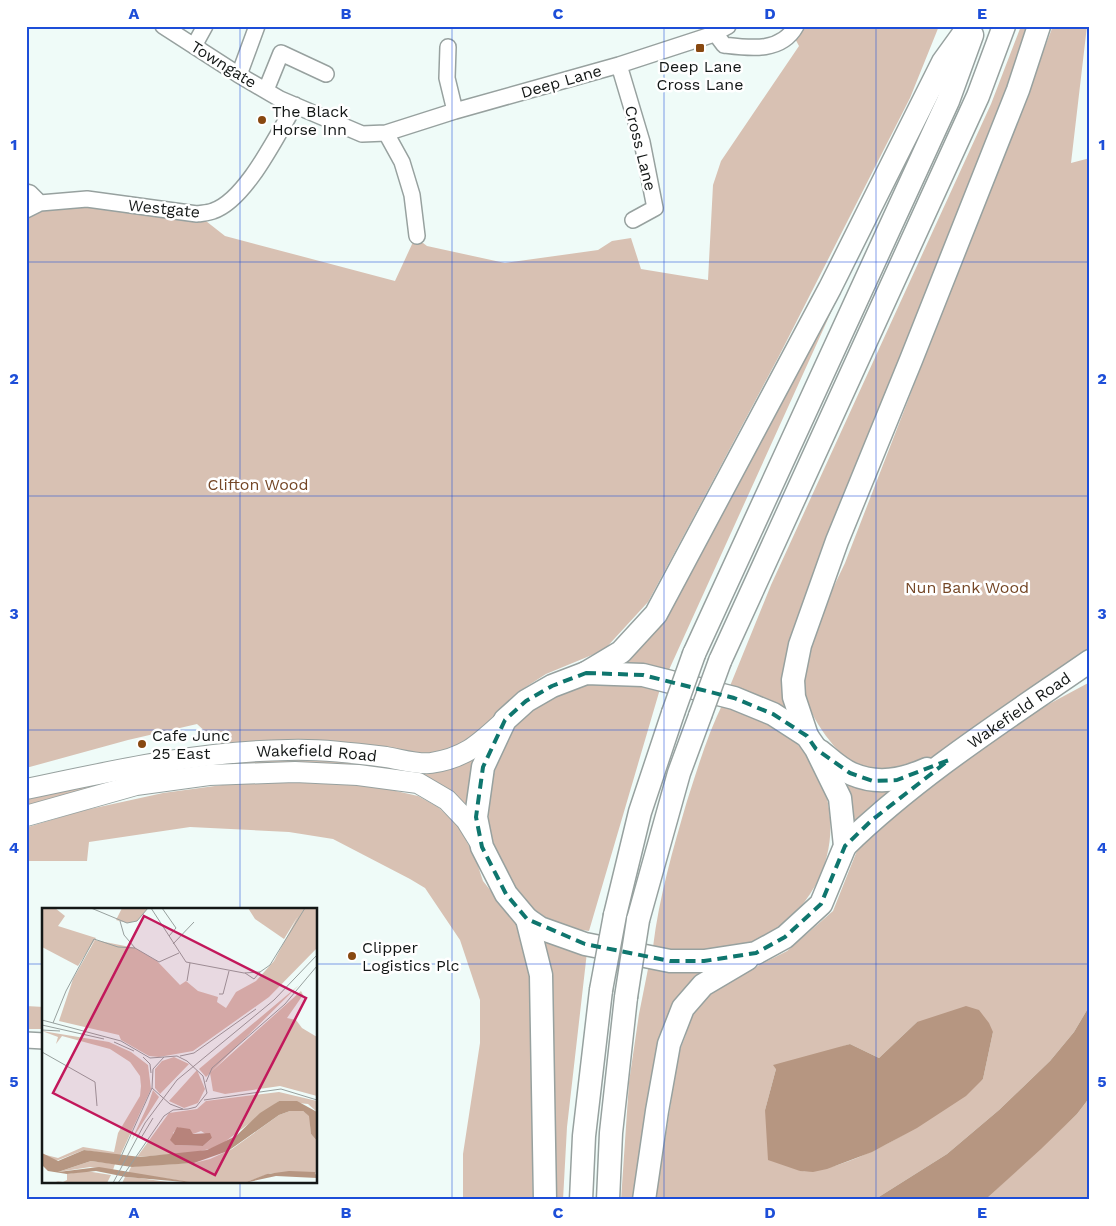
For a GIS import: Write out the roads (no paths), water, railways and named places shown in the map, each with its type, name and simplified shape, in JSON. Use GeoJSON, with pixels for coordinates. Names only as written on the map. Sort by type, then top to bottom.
{"type":"FeatureCollection","features":[{"type":"Feature","properties":{"kind":"highway"},"geometry":{"type":"LineString","coordinates":[[756,954],[704,961],[670,961],[585,944],[540,928],[526,919],[506,894],[482,847],[476,817],[483,767],[505,720],[526,701],[552,686],[586,673],[621,652],[656,614],[830,288],[943,62],[969,26]]}},
{"type":"Feature","properties":{"kind":"highway"},"geometry":{"type":"LineString","coordinates":[[581,1200],[584,1136],[601,990],[615,915],[640,812],[673,713],[694,654],[948,101],[976,26]]}},
{"type":"Feature","properties":{"kind":"highway"},"geometry":{"type":"LineString","coordinates":[[608,1200],[611,1133],[626,998],[638,920],[679,773],[720,661],[978,96],[1004,26]]}},
{"type":"Feature","properties":{"kind":"highway"},"geometry":{"type":"LineString","coordinates":[[644,1200],[669,1044],[684,1008],[703,985],[785,937],[821,904],[845,846],[840,798],[812,742],[794,696],[793,680],[800,645],[837,541],[908,369],[1018,90],[1039,26]]}},
{"type":"Feature","properties":{"kind":"highway","name":"Wakefield Road"},"geometry":{"type":"LineString","coordinates":[[845,846],[872,820],[949,760],[1090,661]]}},
{"type":"Feature","properties":{"kind":"highway","name":"Wakefield Road"},"geometry":{"type":"LineString","coordinates":[[586,673],[643,675],[734,698],[773,714],[850,773],[873,781],[897,780],[949,760]]}},
{"type":"Feature","properties":{"kind":"highway"},"geometry":{"type":"LineString","coordinates":[[526,919],[541,975],[545,1200]]}},
{"type":"Feature","properties":{"kind":"main road","name":"Wakefield Road"},"geometry":{"type":"LineString","coordinates":[[26,790],[134,766],[228,752],[290,750],[359,754],[430,763],[459,756],[475,748],[505,720]]}},
{"type":"Feature","properties":{"kind":"main road","name":"Wakefield Road"},"geometry":{"type":"LineString","coordinates":[[26,816],[136,785],[209,775],[295,772],[358,774],[418,783],[447,800],[466,820],[482,847]]}},
{"type":"Feature","properties":{"kind":"street","name":"Towngate"},"geometry":{"type":"LineString","coordinates":[[163,26],[280,99],[362,134],[386,133],[455,111]]}},
{"type":"Feature","properties":{"kind":"street"},"geometry":{"type":"LineString","coordinates":[[194,46],[205,26]]}},
{"type":"Feature","properties":{"kind":"street"},"geometry":{"type":"LineString","coordinates":[[239,75],[257,26]]}},
{"type":"Feature","properties":{"kind":"street"},"geometry":{"type":"LineString","coordinates":[[722,30],[724,45],[759,49],[780,42],[792,33],[796,26]]}},
{"type":"Feature","properties":{"kind":"street","name":"Deep Lane"},"geometry":{"type":"LineString","coordinates":[[455,111],[619,65],[722,30]]}},
{"type":"Feature","properties":{"kind":"street"},"geometry":{"type":"LineString","coordinates":[[448,47],[447,78],[455,111]]}},
{"type":"Feature","properties":{"kind":"street"},"geometry":{"type":"LineString","coordinates":[[266,90],[281,53],[326,74]]}},
{"type":"Feature","properties":{"kind":"street","name":"Cross Lane"},"geometry":{"type":"LineString","coordinates":[[619,65],[642,142],[655,208],[633,220]]}},
{"type":"Feature","properties":{"kind":"street","name":"Westgate"},"geometry":{"type":"LineString","coordinates":[[33,207],[87,199],[197,214],[213,211],[236,196],[251,179],[295,105]]}},
{"type":"Feature","properties":{"kind":"street"},"geometry":{"type":"LineString","coordinates":[[386,133],[402,162],[412,195],[417,236]]}},
{"type":"Feature","properties":{"kind":"street"},"geometry":{"type":"LineString","coordinates":[[26,192],[33,207]]}},
{"type":"Feature","properties":{"kind":"street"},"geometry":{"type":"LineString","coordinates":[[26,1040],[42,1041]]}},
{"type":"Feature","properties":{"kind":"place","name":"Deep Lane Cross Lane"},"geometry":{"type":"Point","coordinates":[700,48]}},
{"type":"Feature","properties":{"kind":"place","name":"The Black Horse Inn"},"geometry":{"type":"Point","coordinates":[262,120]}},
{"type":"Feature","properties":{"kind":"place","name":"Cafe Junc 25 East"},"geometry":{"type":"Point","coordinates":[142,744]}},
{"type":"Feature","properties":{"kind":"place","name":"Clipper Logistics Plc"},"geometry":{"type":"Point","coordinates":[352,956]}},
{"type":"Feature","properties":{"kind":"park label","name":"Clifton Wood"},"geometry":{"type":"Point","coordinates":[258,484]}},
{"type":"Feature","properties":{"kind":"park label","name":"Nun Bank Wood"},"geometry":{"type":"Point","coordinates":[967,587]}}]}
